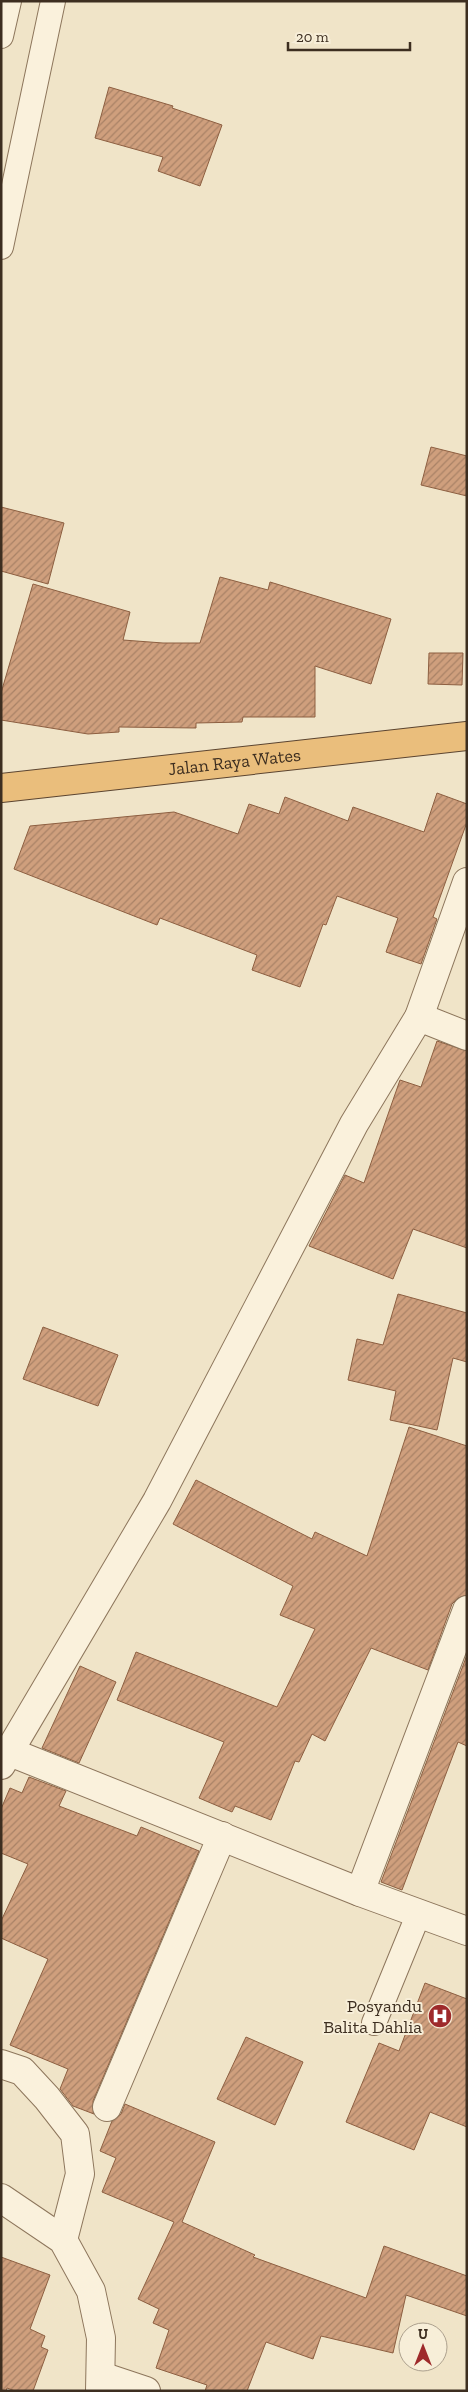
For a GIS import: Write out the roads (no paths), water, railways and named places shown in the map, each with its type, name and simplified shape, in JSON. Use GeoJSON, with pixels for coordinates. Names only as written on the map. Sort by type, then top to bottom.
{"type":"FeatureCollection","features":[{"type":"Feature","properties":{"kind":"highway","name":"Jalan Raya Wates"},"geometry":{"type":"LineString","coordinates":[[1,788],[467,736]]}},
{"type":"Feature","properties":{"kind":"street"},"geometry":{"type":"LineString","coordinates":[[467,882],[419,1017],[354,1124],[157,1501],[5,1758],[222,1836],[360,1892],[467,1931]]}},
{"type":"Feature","properties":{"kind":"street"},"geometry":{"type":"LineString","coordinates":[[419,1017],[467,1036]]}},
{"type":"Feature","properties":{"kind":"street"},"geometry":{"type":"LineString","coordinates":[[360,1892],[467,1610]]}},
{"type":"Feature","properties":{"kind":"street"},"geometry":{"type":"LineString","coordinates":[[107,2107],[222,1836]]}},
{"type":"Feature","properties":{"kind":"street"},"geometry":{"type":"LineString","coordinates":[[1,2064],[22,2071],[47,2098],[75,2134],[80,2174],[63,2240]]}},
{"type":"Feature","properties":{"kind":"street"},"geometry":{"type":"LineString","coordinates":[[1,2198],[63,2240],[91,2291],[101,2338],[100,2383],[146,2391]]}},
{"type":"Feature","properties":{"kind":"lane"},"geometry":{"type":"LineString","coordinates":[[1,36],[8,1]]}},
{"type":"Feature","properties":{"kind":"lane"},"geometry":{"type":"LineString","coordinates":[[1,247],[53,1]]}},
{"type":"Feature","properties":{"kind":"lane"},"geometry":{"type":"LineString","coordinates":[[374,2023],[419,1913]]}},
{"type":"Feature","properties":{"kind":"place","name":"Posyandu Balita Dahlia"},"geometry":{"type":"Point","coordinates":[440,2016]}}]}
